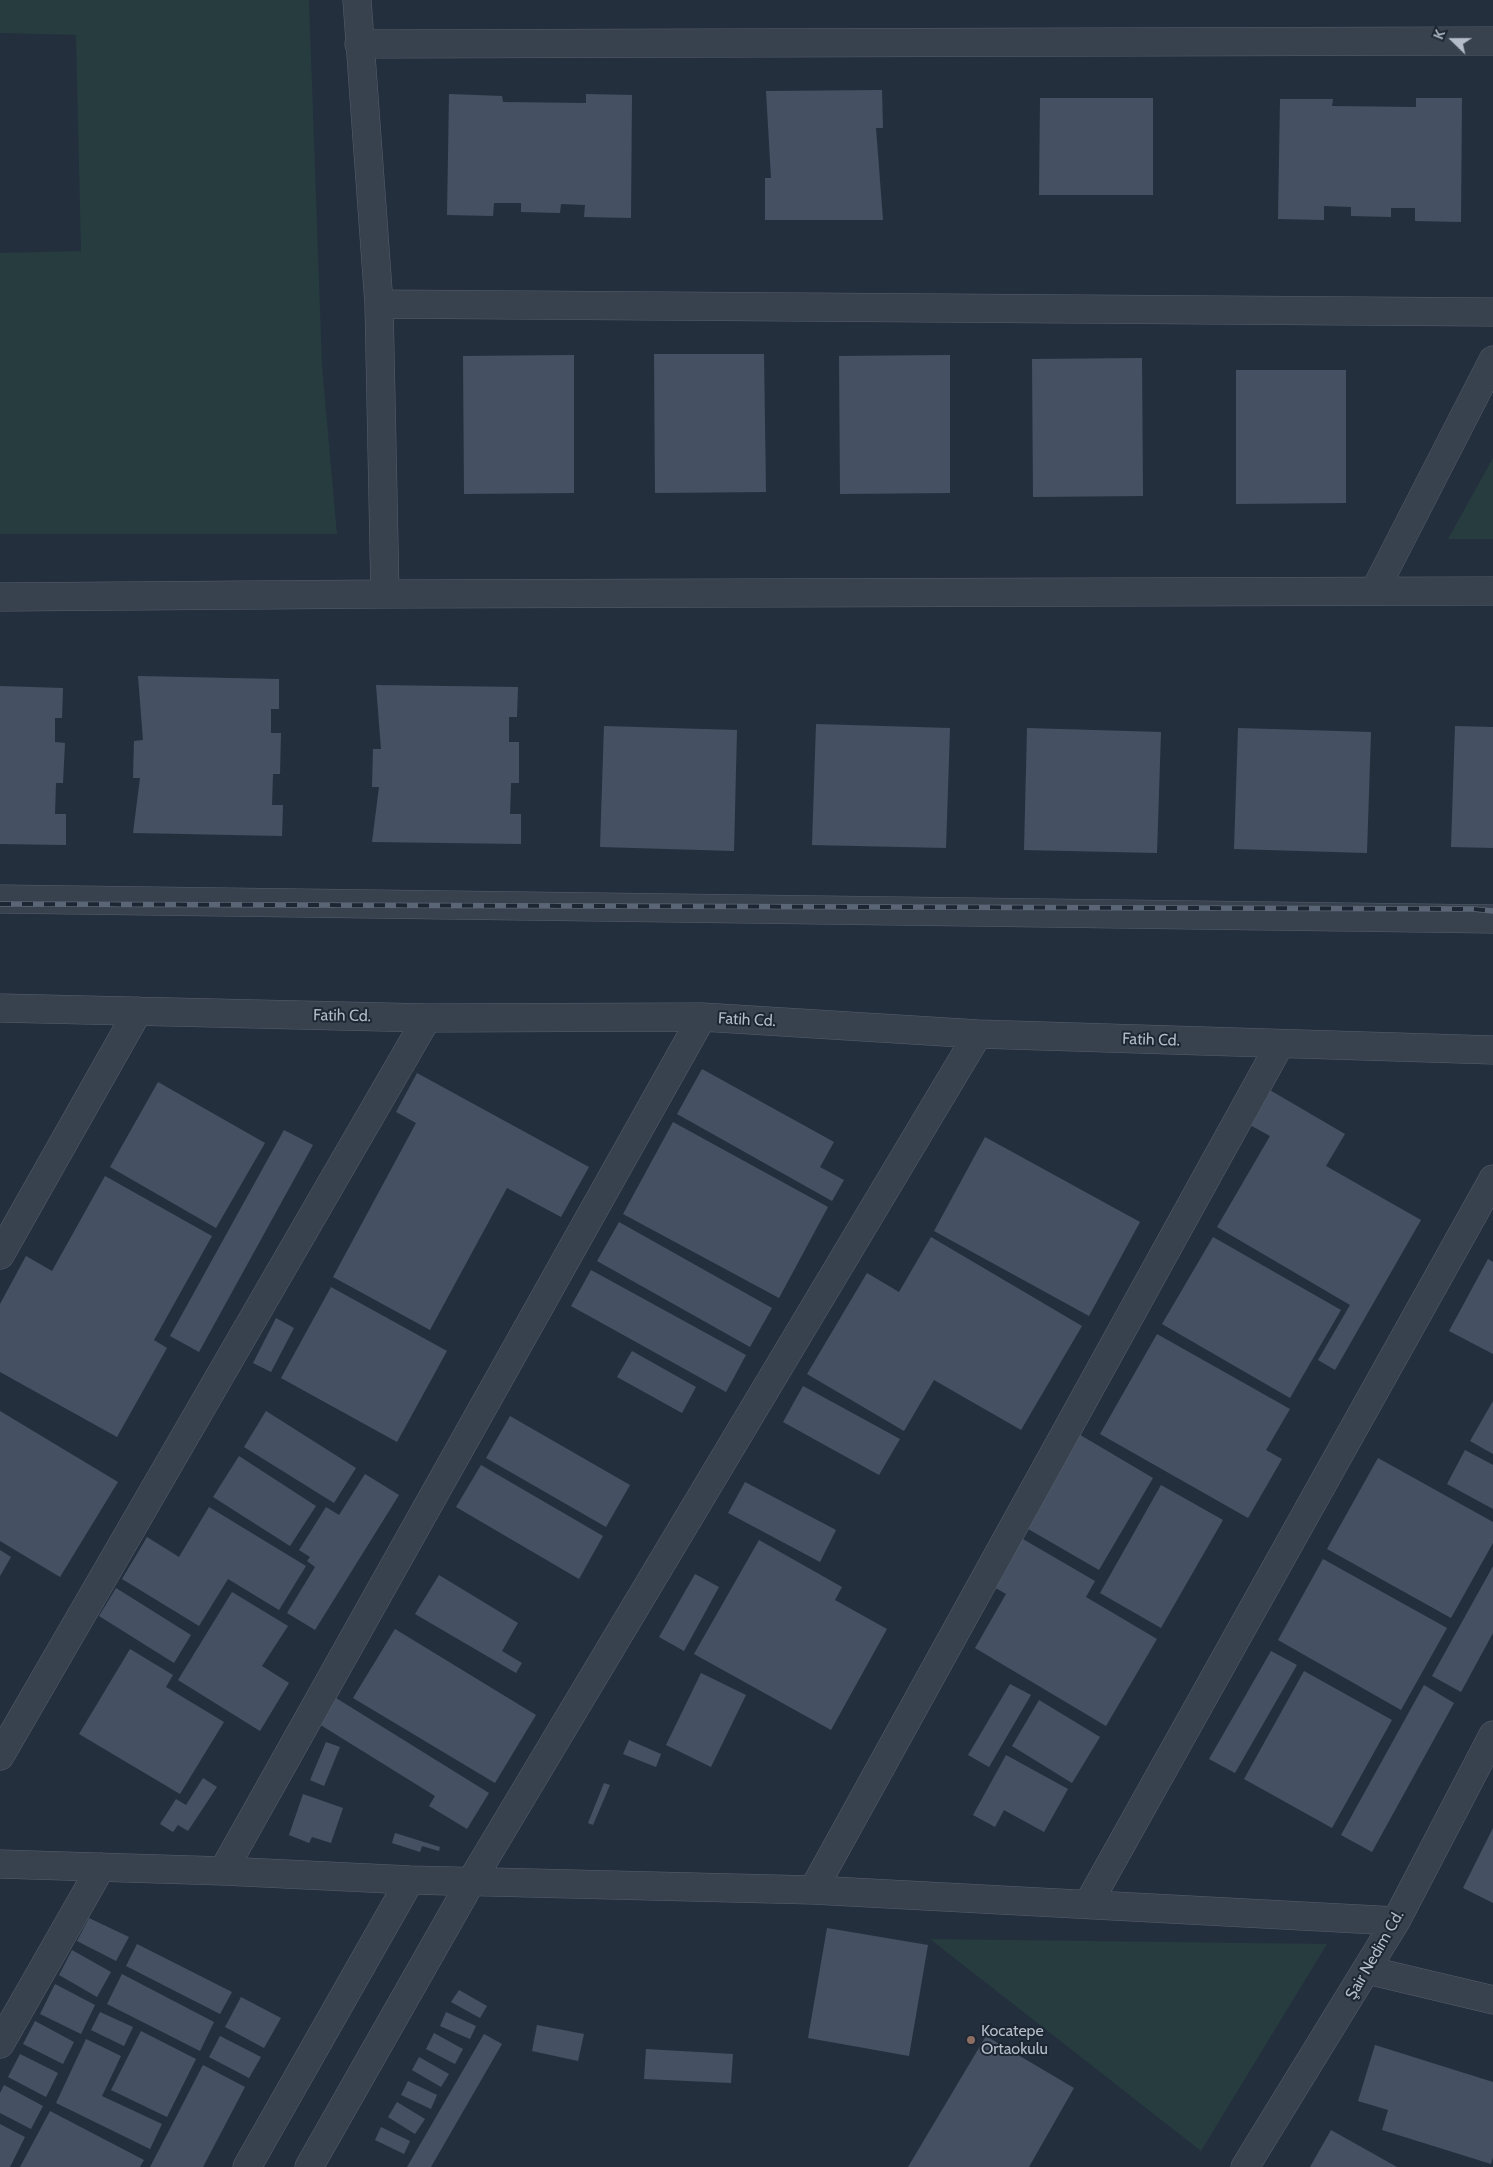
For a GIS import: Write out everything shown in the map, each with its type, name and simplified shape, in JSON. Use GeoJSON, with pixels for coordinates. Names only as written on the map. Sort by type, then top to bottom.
{"type":"FeatureCollection","features":[{"type":"Feature","properties":{"kind":"street"},"geometry":{"type":"LineString","coordinates":[[357,0],[380,304],[385,594]]}},
{"type":"Feature","properties":{"kind":"street"},"geometry":{"type":"LineString","coordinates":[[359,44],[1493,42]]}},
{"type":"Feature","properties":{"kind":"street"},"geometry":{"type":"LineString","coordinates":[[380,304],[1493,312]]}},
{"type":"Feature","properties":{"kind":"street"},"geometry":{"type":"LineString","coordinates":[[1375,590],[1493,360]]}},
{"type":"Feature","properties":{"kind":"street"},"geometry":{"type":"LineString","coordinates":[[0,597],[1493,591]]}},
{"type":"Feature","properties":{"kind":"street"},"geometry":{"type":"LineString","coordinates":[[0,899],[1493,919]]}},
{"type":"Feature","properties":{"kind":"street","name":"Fatih Cd."},"geometry":{"type":"LineString","coordinates":[[0,1008],[427,1018],[702,1017],[978,1034],[1493,1050]]}},
{"type":"Feature","properties":{"kind":"street"},"geometry":{"type":"LineString","coordinates":[[0,1255],[138,1011]]}},
{"type":"Feature","properties":{"kind":"street"},"geometry":{"type":"LineString","coordinates":[[223,1870],[702,1017]]}},
{"type":"Feature","properties":{"kind":"street"},"geometry":{"type":"LineString","coordinates":[[0,1756],[427,1018]]}},
{"type":"Feature","properties":{"kind":"street"},"geometry":{"type":"LineString","coordinates":[[309,2167],[472,1880],[978,1034]]}},
{"type":"Feature","properties":{"kind":"street"},"geometry":{"type":"LineString","coordinates":[[812,1890],[1280,1044]]}},
{"type":"Feature","properties":{"kind":"street"},"geometry":{"type":"LineString","coordinates":[[1088,1904],[1493,1179]]}},
{"type":"Feature","properties":{"kind":"street","name":"Şair Nedim Cd."},"geometry":{"type":"LineString","coordinates":[[1245,2167],[1396,1921],[1493,1735]]}},
{"type":"Feature","properties":{"kind":"street"},"geometry":{"type":"LineString","coordinates":[[0,1864],[223,1870],[410,1880],[472,1880],[812,1890],[1396,1921]]}},
{"type":"Feature","properties":{"kind":"street"},"geometry":{"type":"LineString","coordinates":[[0,2044],[101,1867]]}},
{"type":"Feature","properties":{"kind":"street"},"geometry":{"type":"LineString","coordinates":[[246,2167],[410,1880]]}},
{"type":"Feature","properties":{"kind":"street"},"geometry":{"type":"LineString","coordinates":[[1367,1970],[1493,2000]]}},
{"type":"Feature","properties":{"kind":"green space"},"geometry":{"type":"Polygon","coordinates":[[[0,0],[309,0],[322,366],[337,534],[0,534],[0,253],[81,251],[76,35],[0,33],[0,0]]]}},
{"type":"Feature","properties":{"kind":"green space"},"geometry":{"type":"Polygon","coordinates":[[[1493,458],[1493,539],[1448,539],[1493,458]]]}},
{"type":"Feature","properties":{"kind":"green space"},"geometry":{"type":"Polygon","coordinates":[[[930,1939],[1327,1944],[1201,2151],[930,1939]]]}},
{"type":"Feature","properties":{"kind":"building"},"geometry":{"type":"Polygon","coordinates":[[[882,90],[883,128],[876,128],[883,220],[765,220],[765,178],[771,178],[766,91],[882,90]]]}},
{"type":"Feature","properties":{"kind":"building"},"geometry":{"type":"Polygon","coordinates":[[[449,94],[502,96],[503,102],[586,103],[586,94],[632,95],[631,218],[584,217],[585,205],[561,204],[560,213],[521,212],[521,203],[494,203],[493,216],[447,215],[449,94]]]}},
{"type":"Feature","properties":{"kind":"building"},"geometry":{"type":"Polygon","coordinates":[[[1040,98],[1153,98],[1153,195],[1039,195],[1040,98]]]}},
{"type":"Feature","properties":{"kind":"building"},"geometry":{"type":"Polygon","coordinates":[[[1416,98],[1462,98],[1461,222],[1415,221],[1415,208],[1391,208],[1391,217],[1351,216],[1351,207],[1324,206],[1324,220],[1278,219],[1280,99],[1333,99],[1332,106],[1416,107],[1416,98]]]}},
{"type":"Feature","properties":{"kind":"building"},"geometry":{"type":"Polygon","coordinates":[[[654,354],[764,354],[766,492],[655,493],[654,354]]]}},
{"type":"Feature","properties":{"kind":"building"},"geometry":{"type":"Polygon","coordinates":[[[574,355],[574,493],[464,494],[463,356],[574,355]]]}},
{"type":"Feature","properties":{"kind":"building"},"geometry":{"type":"Polygon","coordinates":[[[950,355],[950,493],[840,494],[839,356],[950,355]]]}},
{"type":"Feature","properties":{"kind":"building"},"geometry":{"type":"Polygon","coordinates":[[[1142,358],[1143,496],[1033,497],[1032,359],[1142,358]]]}},
{"type":"Feature","properties":{"kind":"building"},"geometry":{"type":"Polygon","coordinates":[[[1236,370],[1346,370],[1346,503],[1236,504],[1236,370]]]}},
{"type":"Feature","properties":{"kind":"building"},"geometry":{"type":"Polygon","coordinates":[[[138,676],[279,679],[279,709],[271,709],[271,733],[281,733],[280,774],[273,774],[272,805],[283,805],[282,836],[133,833],[140,778],[133,778],[134,741],[143,740],[138,676]]]}},
{"type":"Feature","properties":{"kind":"building"},"geometry":{"type":"Polygon","coordinates":[[[376,685],[518,687],[517,717],[509,717],[509,742],[519,742],[519,783],[511,783],[510,814],[521,814],[521,844],[372,842],[379,787],[372,787],[373,749],[381,749],[376,685]]]}},
{"type":"Feature","properties":{"kind":"building"},"geometry":{"type":"Polygon","coordinates":[[[0,686],[63,688],[62,718],[55,718],[55,742],[65,743],[63,783],[56,783],[55,814],[66,814],[66,845],[0,844],[0,686]]]}},
{"type":"Feature","properties":{"kind":"building"},"geometry":{"type":"Polygon","coordinates":[[[816,724],[950,728],[946,848],[812,845],[816,724]]]}},
{"type":"Feature","properties":{"kind":"building"},"geometry":{"type":"Polygon","coordinates":[[[604,726],[737,730],[734,851],[600,847],[604,726]]]}},
{"type":"Feature","properties":{"kind":"building"},"geometry":{"type":"Polygon","coordinates":[[[1455,726],[1493,727],[1493,848],[1451,847],[1455,726]]]}},
{"type":"Feature","properties":{"kind":"building"},"geometry":{"type":"Polygon","coordinates":[[[1027,728],[1161,732],[1157,853],[1024,850],[1027,728]]]}},
{"type":"Feature","properties":{"kind":"building"},"geometry":{"type":"Polygon","coordinates":[[[1238,728],[1371,732],[1367,853],[1234,849],[1238,728]]]}},
{"type":"Feature","properties":{"kind":"building"},"geometry":{"type":"Polygon","coordinates":[[[702,1069],[834,1142],[820,1167],[844,1180],[832,1201],[677,1114],[702,1069]]]}},
{"type":"Feature","properties":{"kind":"building"},"geometry":{"type":"Polygon","coordinates":[[[417,1073],[589,1167],[561,1217],[507,1188],[430,1330],[333,1277],[416,1123],[396,1112],[417,1073]]]}},
{"type":"Feature","properties":{"kind":"building"},"geometry":{"type":"Polygon","coordinates":[[[158,1082],[265,1143],[216,1228],[110,1167],[158,1082]]]}},
{"type":"Feature","properties":{"kind":"building"},"geometry":{"type":"Polygon","coordinates":[[[1268,1089],[1345,1134],[1326,1166],[1421,1220],[1335,1370],[1318,1360],[1350,1305],[1217,1227],[1270,1136],[1248,1124],[1268,1089]]]}},
{"type":"Feature","properties":{"kind":"building"},"geometry":{"type":"Polygon","coordinates":[[[673,1122],[828,1207],[779,1298],[623,1214],[673,1122]]]}},
{"type":"Feature","properties":{"kind":"building"},"geometry":{"type":"Polygon","coordinates":[[[284,1130],[313,1145],[199,1352],[170,1336],[284,1130]]]}},
{"type":"Feature","properties":{"kind":"building"},"geometry":{"type":"Polygon","coordinates":[[[985,1137],[1140,1222],[1089,1316],[934,1231],[985,1137]]]}},
{"type":"Feature","properties":{"kind":"building"},"geometry":{"type":"Polygon","coordinates":[[[105,1176],[212,1236],[154,1340],[167,1348],[117,1437],[0,1372],[0,1304],[26,1256],[52,1271],[105,1176]]]}},
{"type":"Feature","properties":{"kind":"building"},"geometry":{"type":"Polygon","coordinates":[[[619,1222],[772,1308],[750,1347],[597,1261],[619,1222]]]}},
{"type":"Feature","properties":{"kind":"building"},"geometry":{"type":"Polygon","coordinates":[[[931,1237],[1082,1326],[1021,1430],[934,1380],[904,1431],[807,1374],[867,1273],[899,1292],[931,1237]]]}},
{"type":"Feature","properties":{"kind":"building"},"geometry":{"type":"Polygon","coordinates":[[[1213,1237],[1341,1310],[1290,1398],[1162,1324],[1213,1237]]]}},
{"type":"Feature","properties":{"kind":"building"},"geometry":{"type":"Polygon","coordinates":[[[1488,1259],[1493,1262],[1493,1354],[1449,1331],[1488,1259]]]}},
{"type":"Feature","properties":{"kind":"building"},"geometry":{"type":"Polygon","coordinates":[[[591,1270],[746,1355],[726,1392],[571,1306],[591,1270]]]}},
{"type":"Feature","properties":{"kind":"building"},"geometry":{"type":"Polygon","coordinates":[[[331,1287],[447,1351],[397,1442],[281,1378],[331,1287]]]}},
{"type":"Feature","properties":{"kind":"building"},"geometry":{"type":"Polygon","coordinates":[[[276,1318],[294,1328],[271,1372],[253,1363],[276,1318]]]}},
{"type":"Feature","properties":{"kind":"building"},"geometry":{"type":"Polygon","coordinates":[[[1157,1334],[1290,1409],[1266,1450],[1282,1459],[1248,1518],[1100,1434],[1157,1334]]]}},
{"type":"Feature","properties":{"kind":"building"},"geometry":{"type":"Polygon","coordinates":[[[632,1351],[696,1387],[682,1413],[617,1377],[632,1351]]]}},
{"type":"Feature","properties":{"kind":"building"},"geometry":{"type":"Polygon","coordinates":[[[803,1386],[900,1439],[879,1475],[783,1422],[803,1386]]]}},
{"type":"Feature","properties":{"kind":"building"},"geometry":{"type":"Polygon","coordinates":[[[1493,1401],[1493,1454],[1470,1441],[1493,1401]]]}},
{"type":"Feature","properties":{"kind":"building"},"geometry":{"type":"Polygon","coordinates":[[[0,1411],[118,1482],[60,1577],[0,1541],[0,1411]]]}},
{"type":"Feature","properties":{"kind":"building"},"geometry":{"type":"Polygon","coordinates":[[[266,1411],[356,1468],[334,1503],[244,1447],[266,1411]]]}},
{"type":"Feature","properties":{"kind":"building"},"geometry":{"type":"Polygon","coordinates":[[[510,1416],[630,1485],[606,1527],[486,1458],[510,1416]]]}},
{"type":"Feature","properties":{"kind":"building"},"geometry":{"type":"Polygon","coordinates":[[[1077,1433],[1153,1478],[1099,1570],[1023,1526],[1077,1433]]]}},
{"type":"Feature","properties":{"kind":"building"},"geometry":{"type":"Polygon","coordinates":[[[1465,1450],[1493,1465],[1493,1509],[1447,1484],[1465,1450]]]}},
{"type":"Feature","properties":{"kind":"building"},"geometry":{"type":"Polygon","coordinates":[[[239,1456],[316,1506],[290,1546],[213,1497],[239,1456]]]}},
{"type":"Feature","properties":{"kind":"building"},"geometry":{"type":"Polygon","coordinates":[[[1378,1458],[1493,1522],[1493,1543],[1451,1618],[1327,1549],[1378,1458]]]}},
{"type":"Feature","properties":{"kind":"building"},"geometry":{"type":"Polygon","coordinates":[[[481,1465],[603,1536],[579,1579],[456,1507],[481,1465]]]}},
{"type":"Feature","properties":{"kind":"building"},"geometry":{"type":"Polygon","coordinates":[[[365,1474],[399,1495],[315,1630],[287,1613],[315,1567],[307,1561],[310,1557],[299,1550],[326,1507],[339,1515],[365,1474]]]}},
{"type":"Feature","properties":{"kind":"building"},"geometry":{"type":"Polygon","coordinates":[[[745,1482],[836,1530],[820,1562],[728,1513],[745,1482]]]}},
{"type":"Feature","properties":{"kind":"building"},"geometry":{"type":"Polygon","coordinates":[[[1161,1485],[1223,1520],[1161,1628],[1100,1593],[1161,1485]]]}},
{"type":"Feature","properties":{"kind":"building"},"geometry":{"type":"Polygon","coordinates":[[[209,1507],[306,1566],[279,1610],[228,1579],[199,1626],[122,1579],[147,1537],[179,1557],[209,1507]]]}},
{"type":"Feature","properties":{"kind":"building"},"geometry":{"type":"Polygon","coordinates":[[[1016,1535],[1095,1581],[1086,1597],[1157,1639],[1106,1726],[975,1648],[1006,1594],[987,1583],[1016,1535]]]}},
{"type":"Feature","properties":{"kind":"building"},"geometry":{"type":"Polygon","coordinates":[[[759,1540],[842,1587],[835,1600],[887,1629],[831,1730],[694,1654],[759,1540]]]}},
{"type":"Feature","properties":{"kind":"building"},"geometry":{"type":"Polygon","coordinates":[[[0,1550],[11,1557],[0,1576],[0,1550]]]}},
{"type":"Feature","properties":{"kind":"building"},"geometry":{"type":"Polygon","coordinates":[[[1323,1559],[1447,1628],[1401,1710],[1278,1640],[1323,1559]]]}},
{"type":"Feature","properties":{"kind":"building"},"geometry":{"type":"Polygon","coordinates":[[[1493,1566],[1493,1633],[1461,1692],[1432,1676],[1493,1566]]]}},
{"type":"Feature","properties":{"kind":"building"},"geometry":{"type":"Polygon","coordinates":[[[695,1574],[719,1587],[684,1651],[659,1637],[695,1574]]]}},
{"type":"Feature","properties":{"kind":"building"},"geometry":{"type":"Polygon","coordinates":[[[439,1575],[518,1623],[502,1651],[522,1663],[516,1673],[415,1614],[439,1575]]]}},
{"type":"Feature","properties":{"kind":"building"},"geometry":{"type":"Polygon","coordinates":[[[116,1588],[191,1635],[174,1663],[99,1616],[116,1588]]]}},
{"type":"Feature","properties":{"kind":"building"},"geometry":{"type":"Polygon","coordinates":[[[232,1592],[288,1626],[262,1666],[289,1683],[260,1731],[178,1680],[232,1592]]]}},
{"type":"Feature","properties":{"kind":"building"},"geometry":{"type":"Polygon","coordinates":[[[395,1629],[536,1715],[495,1783],[353,1698],[395,1629]]]}},
{"type":"Feature","properties":{"kind":"building"},"geometry":{"type":"Polygon","coordinates":[[[130,1649],[173,1675],[166,1687],[224,1722],[180,1794],[79,1734],[130,1649]]]}},
{"type":"Feature","properties":{"kind":"building"},"geometry":{"type":"Polygon","coordinates":[[[1271,1651],[1297,1665],[1235,1773],[1209,1759],[1271,1651]]]}},
{"type":"Feature","properties":{"kind":"building"},"geometry":{"type":"Polygon","coordinates":[[[1304,1671],[1392,1720],[1332,1828],[1244,1779],[1304,1671]]]}},
{"type":"Feature","properties":{"kind":"building"},"geometry":{"type":"Polygon","coordinates":[[[701,1673],[746,1695],[711,1767],[666,1745],[701,1673]]]}},
{"type":"Feature","properties":{"kind":"building"},"geometry":{"type":"Polygon","coordinates":[[[1010,1684],[1031,1695],[989,1767],[968,1755],[1010,1684]]]}},
{"type":"Feature","properties":{"kind":"building"},"geometry":{"type":"Polygon","coordinates":[[[1424,1685],[1454,1703],[1372,1852],[1341,1835],[1424,1685]]]}},
{"type":"Feature","properties":{"kind":"building"},"geometry":{"type":"Polygon","coordinates":[[[336,1698],[489,1793],[467,1829],[429,1806],[435,1796],[319,1724],[336,1698]]]}},
{"type":"Feature","properties":{"kind":"building"},"geometry":{"type":"Polygon","coordinates":[[[1039,1700],[1100,1737],[1072,1783],[1012,1746],[1039,1700]]]}},
{"type":"Feature","properties":{"kind":"building"},"geometry":{"type":"Polygon","coordinates":[[[629,1740],[661,1754],[656,1767],[623,1754],[629,1740]]]}},
{"type":"Feature","properties":{"kind":"building"},"geometry":{"type":"Polygon","coordinates":[[[326,1742],[340,1747],[324,1786],[310,1780],[326,1742]]]}},
{"type":"Feature","properties":{"kind":"building"},"geometry":{"type":"Polygon","coordinates":[[[1006,1755],[1068,1789],[1044,1832],[1004,1810],[995,1827],[973,1815],[1006,1755]]]}},
{"type":"Feature","properties":{"kind":"building"},"geometry":{"type":"Polygon","coordinates":[[[203,1778],[217,1787],[188,1831],[178,1825],[173,1832],[160,1824],[176,1799],[186,1805],[203,1778]]]}},
{"type":"Feature","properties":{"kind":"building"},"geometry":{"type":"Polygon","coordinates":[[[604,1783],[610,1785],[593,1825],[588,1823],[604,1783]]]}},
{"type":"Feature","properties":{"kind":"building"},"geometry":{"type":"Polygon","coordinates":[[[303,1794],[343,1808],[331,1843],[312,1837],[309,1843],[289,1835],[303,1794]]]}},
{"type":"Feature","properties":{"kind":"building"},"geometry":{"type":"Polygon","coordinates":[[[1493,1828],[1493,1903],[1463,1888],[1493,1828]]]}},
{"type":"Feature","properties":{"kind":"building"},"geometry":{"type":"Polygon","coordinates":[[[395,1833],[440,1847],[439,1851],[422,1846],[420,1852],[392,1843],[395,1833]]]}},
{"type":"Feature","properties":{"kind":"building"},"geometry":{"type":"Polygon","coordinates":[[[89,1918],[129,1937],[116,1961],[77,1941],[89,1918]]]}},
{"type":"Feature","properties":{"kind":"building"},"geometry":{"type":"Polygon","coordinates":[[[827,1928],[928,1945],[909,2056],[808,2038],[827,1928]]]}},
{"type":"Feature","properties":{"kind":"building"},"geometry":{"type":"Polygon","coordinates":[[[137,1944],[232,1992],[220,2014],[126,1966],[137,1944]]]}},
{"type":"Feature","properties":{"kind":"building"},"geometry":{"type":"Polygon","coordinates":[[[72,1950],[111,1972],[97,1997],[59,1975],[72,1950]]]}},
{"type":"Feature","properties":{"kind":"building"},"geometry":{"type":"Polygon","coordinates":[[[122,1974],[214,2022],[200,2051],[107,2004],[122,1974]]]}},
{"type":"Feature","properties":{"kind":"building"},"geometry":{"type":"Polygon","coordinates":[[[55,1984],[95,2005],[81,2034],[40,2014],[55,1984]]]}},
{"type":"Feature","properties":{"kind":"building"},"geometry":{"type":"Polygon","coordinates":[[[459,1990],[487,2006],[480,2018],[451,2002],[459,1990]]]}},
{"type":"Feature","properties":{"kind":"building"},"geometry":{"type":"Polygon","coordinates":[[[241,1997],[281,2018],[264,2048],[225,2027],[241,1997]]]}},
{"type":"Feature","properties":{"kind":"building"},"geometry":{"type":"Polygon","coordinates":[[[100,2012],[133,2027],[124,2046],[91,2030],[100,2012]]]}},
{"type":"Feature","properties":{"kind":"building"},"geometry":{"type":"Polygon","coordinates":[[[446,2012],[476,2026],[470,2039],[440,2026],[446,2012]]]}},
{"type":"Feature","properties":{"kind":"building"},"geometry":{"type":"Polygon","coordinates":[[[35,2021],[74,2042],[63,2064],[23,2044],[35,2021]]]}},
{"type":"Feature","properties":{"kind":"building"},"geometry":{"type":"Polygon","coordinates":[[[537,2025],[584,2034],[578,2061],[532,2051],[537,2025]]]}},
{"type":"Feature","properties":{"kind":"building"},"geometry":{"type":"Polygon","coordinates":[[[141,2031],[196,2059],[167,2117],[111,2090],[141,2031]]]}},
{"type":"Feature","properties":{"kind":"building"},"geometry":{"type":"Polygon","coordinates":[[[434,2033],[463,2049],[455,2064],[426,2049],[434,2033]]]}},
{"type":"Feature","properties":{"kind":"building"},"geometry":{"type":"Polygon","coordinates":[[[484,2034],[502,2044],[431,2167],[407,2167],[484,2034]]]}},
{"type":"Feature","properties":{"kind":"building"},"geometry":{"type":"Polygon","coordinates":[[[220,2036],[261,2057],[249,2078],[209,2057],[220,2036]]]}},
{"type":"Feature","properties":{"kind":"building"},"geometry":{"type":"Polygon","coordinates":[[[986,2036],[1074,2088],[1029,2167],[908,2167],[986,2036]]]}},
{"type":"Feature","properties":{"kind":"building"},"geometry":{"type":"Polygon","coordinates":[[[86,2039],[121,2056],[102,2096],[162,2124],[150,2149],[56,2103],[86,2039]]]}},
{"type":"Feature","properties":{"kind":"building"},"geometry":{"type":"Polygon","coordinates":[[[1375,2045],[1493,2082],[1493,2157],[1491,2164],[1382,2130],[1388,2110],[1358,2101],[1375,2045]]]}},
{"type":"Feature","properties":{"kind":"building"},"geometry":{"type":"Polygon","coordinates":[[[646,2049],[733,2054],[731,2083],[644,2079],[646,2049]]]}},
{"type":"Feature","properties":{"kind":"building"},"geometry":{"type":"Polygon","coordinates":[[[20,2054],[58,2073],[46,2097],[8,2077],[20,2054]]]}},
{"type":"Feature","properties":{"kind":"building"},"geometry":{"type":"Polygon","coordinates":[[[419,2057],[449,2074],[441,2087],[412,2070],[419,2057]]]}},
{"type":"Feature","properties":{"kind":"building"},"geometry":{"type":"Polygon","coordinates":[[[203,2065],[245,2087],[203,2167],[150,2167],[203,2065]]]}},
{"type":"Feature","properties":{"kind":"building"},"geometry":{"type":"Polygon","coordinates":[[[408,2081],[437,2095],[431,2109],[401,2095],[408,2081]]]}},
{"type":"Feature","properties":{"kind":"building"},"geometry":{"type":"Polygon","coordinates":[[[4,2085],[43,2106],[31,2129],[0,2113],[0,2093],[4,2085]]]}},
{"type":"Feature","properties":{"kind":"building"},"geometry":{"type":"Polygon","coordinates":[[[397,2102],[425,2119],[415,2134],[388,2117],[397,2102]]]}},
{"type":"Feature","properties":{"kind":"building"},"geometry":{"type":"Polygon","coordinates":[[[50,2111],[144,2160],[140,2167],[20,2167],[50,2111]]]}},
{"type":"Feature","properties":{"kind":"building"},"geometry":{"type":"Polygon","coordinates":[[[0,2124],[25,2137],[10,2167],[0,2167],[0,2124]]]}},
{"type":"Feature","properties":{"kind":"building"},"geometry":{"type":"Polygon","coordinates":[[[381,2127],[410,2141],[404,2154],[375,2140],[381,2127]]]}},
{"type":"Feature","properties":{"kind":"building"},"geometry":{"type":"Polygon","coordinates":[[[1331,2130],[1397,2167],[1310,2167],[1331,2130]]]}},
{"type":"Feature","properties":{"kind":"railway"},"geometry":{"type":"LineString","coordinates":[[0,904],[1473,909],[1493,911]]}},
{"type":"Feature","properties":{"kind":"place","name":"Kocatepe Ortaokulu"},"geometry":{"type":"Point","coordinates":[971,2040]}}]}
